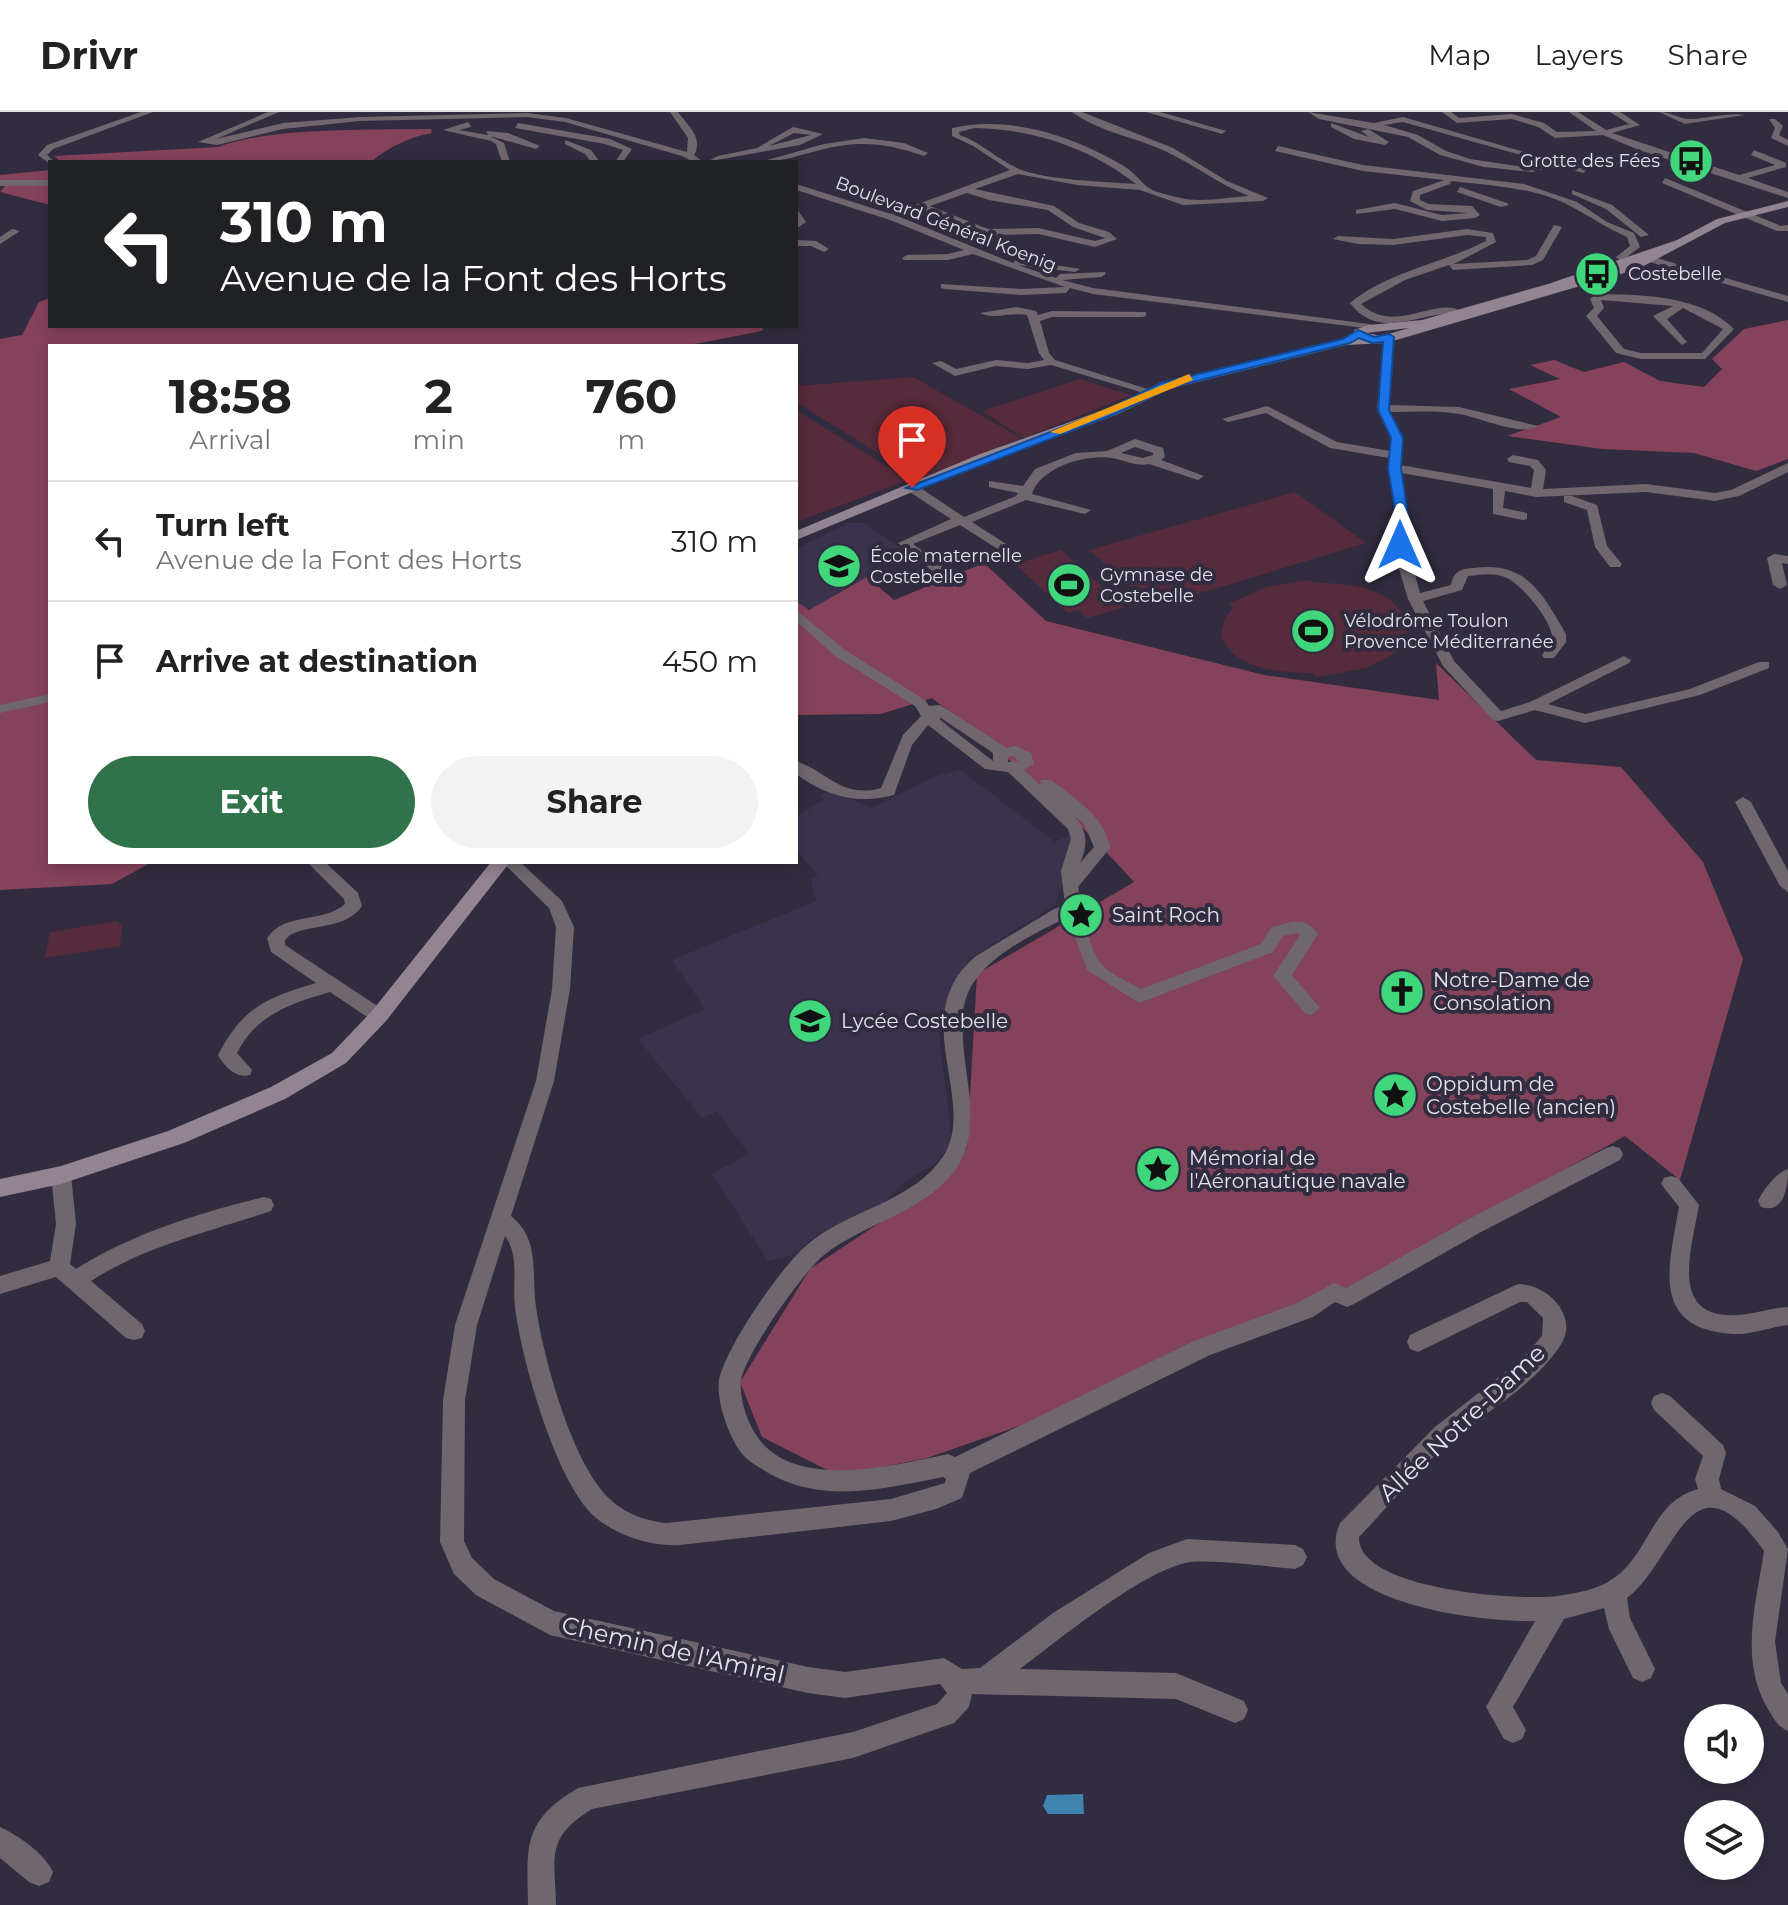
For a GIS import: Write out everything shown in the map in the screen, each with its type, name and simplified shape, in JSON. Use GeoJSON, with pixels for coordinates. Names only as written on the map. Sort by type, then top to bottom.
{"type":"FeatureCollection","features":[{"type":"Feature","properties":{"kind":"main road"},"geometry":{"type":"LineString","coordinates":[[1372,336],[1439,322],[1586,279],[1630,262],[1649,259],[1697,231],[1788,198]]}},
{"type":"Feature","properties":{"kind":"main road"},"geometry":{"type":"LineString","coordinates":[[798,535],[1198,375],[1410,327],[1586,279]]}},
{"type":"Feature","properties":{"kind":"main road"},"geometry":{"type":"LineString","coordinates":[[0,1188],[61,1175],[176,1137],[278,1093],[339,1058],[379,1016],[499,864]]}},
{"type":"Feature","properties":{"kind":"street"},"geometry":{"type":"LineString","coordinates":[[48,160],[42,155],[50,147],[149,112]]}},
{"type":"Feature","properties":{"kind":"street"},"geometry":{"type":"LineString","coordinates":[[275,112],[202,142],[217,142],[283,126],[389,118],[527,115],[601,129],[693,159],[693,135],[674,112]]}},
{"type":"Feature","properties":{"kind":"street"},"geometry":{"type":"LineString","coordinates":[[1076,112],[1099,124],[1170,150],[1229,186],[1263,198],[1183,202],[1141,187],[1077,182],[1017,171],[976,144],[956,136],[955,130],[994,121],[1043,132],[1128,171],[1142,184],[1141,187]]}},
{"type":"Feature","properties":{"kind":"street"},"geometry":{"type":"LineString","coordinates":[[1150,112],[1222,131]]}},
{"type":"Feature","properties":{"kind":"street"},"geometry":{"type":"LineString","coordinates":[[1446,112],[1457,121],[1480,121],[1488,116],[1529,118],[1555,135],[1600,133],[1635,127],[1614,112]]}},
{"type":"Feature","properties":{"kind":"street"},"geometry":{"type":"LineString","coordinates":[[1573,112],[1600,133],[1740,177],[1774,189],[1788,198]]}},
{"type":"Feature","properties":{"kind":"street"},"geometry":{"type":"LineString","coordinates":[[1663,112],[1685,122],[1741,115],[1735,112]]}},
{"type":"Feature","properties":{"kind":"street"},"geometry":{"type":"LineString","coordinates":[[1316,115],[1320,121],[1357,137],[1385,142],[1341,120]]}},
{"type":"Feature","properties":{"kind":"street"},"geometry":{"type":"LineString","coordinates":[[1316,115],[1376,125],[1420,138],[1443,154],[1502,168],[1547,167],[1558,163]]}},
{"type":"Feature","properties":{"kind":"street"},"geometry":{"type":"LineString","coordinates":[[1376,125],[1403,119],[1583,170]]}},
{"type":"Feature","properties":{"kind":"street"},"geometry":{"type":"LineString","coordinates":[[1772,121],[1780,128],[1774,136],[1788,143]]}},
{"type":"Feature","properties":{"kind":"street"},"geometry":{"type":"LineString","coordinates":[[505,160],[494,139],[447,130],[457,125],[517,126],[608,142],[628,149],[620,160]]}},
{"type":"Feature","properties":{"kind":"street"},"geometry":{"type":"LineString","coordinates":[[718,160],[761,147],[810,140],[819,134],[806,129],[788,132],[761,147]]}},
{"type":"Feature","properties":{"kind":"street"},"geometry":{"type":"LineString","coordinates":[[474,134],[505,135],[536,146]]}},
{"type":"Feature","properties":{"kind":"street"},"geometry":{"type":"LineString","coordinates":[[563,134],[565,140],[588,152],[594,160]]}},
{"type":"Feature","properties":{"kind":"street"},"geometry":{"type":"LineString","coordinates":[[1555,135],[1555,148],[1581,158]]}},
{"type":"Feature","properties":{"kind":"street"},"geometry":{"type":"LineString","coordinates":[[446,137],[482,140],[502,149]]}},
{"type":"Feature","properties":{"kind":"street"},"geometry":{"type":"LineString","coordinates":[[608,142],[635,139]]}},
{"type":"Feature","properties":{"kind":"street"},"geometry":{"type":"LineString","coordinates":[[772,160],[858,139],[892,142],[924,153]]}},
{"type":"Feature","properties":{"kind":"street"},"geometry":{"type":"LineString","coordinates":[[1278,149],[1446,183],[1524,187],[1574,204],[1604,224],[1631,235],[1635,247],[1630,262]]}},
{"type":"Feature","properties":{"kind":"street"},"geometry":{"type":"LineString","coordinates":[[1754,153],[1786,166]]}},
{"type":"Feature","properties":{"kind":"street"},"geometry":{"type":"LineString","coordinates":[[1740,177],[1786,166]]}},
{"type":"Feature","properties":{"kind":"street"},"geometry":{"type":"LineString","coordinates":[[1764,170],[1788,179]]}},
{"type":"Feature","properties":{"kind":"street"},"geometry":{"type":"LineString","coordinates":[[892,217],[1017,171]]}},
{"type":"Feature","properties":{"kind":"street"},"geometry":{"type":"LineString","coordinates":[[1665,181],[1780,229],[1788,228]]}},
{"type":"Feature","properties":{"kind":"street"},"geometry":{"type":"LineString","coordinates":[[0,183],[48,183]]}},
{"type":"Feature","properties":{"kind":"street"},"geometry":{"type":"LineString","coordinates":[[1359,212],[1395,206],[1442,218],[1475,215],[1469,208],[1427,207],[1415,201],[1416,193],[1446,183],[1504,205]]}},
{"type":"Feature","properties":{"kind":"street","name":"Boulevard Général Koenig"},"geometry":{"type":"LineString","coordinates":[[798,188],[892,217],[1010,268],[1052,282],[1323,322],[1372,336]]}},
{"type":"Feature","properties":{"kind":"street"},"geometry":{"type":"LineString","coordinates":[[921,206],[957,217],[978,230],[1038,231],[1095,244],[1112,239],[1106,234],[1076,225],[1051,208],[989,197],[965,189]]}},
{"type":"Feature","properties":{"kind":"street"},"geometry":{"type":"LineString","coordinates":[[1575,192],[1609,207],[1646,237],[1640,254],[1630,262]]}},
{"type":"Feature","properties":{"kind":"street"},"geometry":{"type":"LineString","coordinates":[[1430,268],[1529,263],[1540,258],[1557,227]]}},
{"type":"Feature","properties":{"kind":"street"},"geometry":{"type":"LineString","coordinates":[[0,241],[15,231]]}},
{"type":"Feature","properties":{"kind":"street"},"geometry":{"type":"LineString","coordinates":[[1358,241],[1412,241],[1472,232],[1493,238],[1468,255],[1430,268],[1356,301],[1356,307],[1376,316],[1396,319],[1421,317],[1443,308],[1459,313]]}},
{"type":"Feature","properties":{"kind":"street"},"geometry":{"type":"LineString","coordinates":[[798,243],[813,243],[824,249]]}},
{"type":"Feature","properties":{"kind":"street"},"geometry":{"type":"LineString","coordinates":[[907,258],[948,257],[972,251]]}},
{"type":"Feature","properties":{"kind":"street"},"geometry":{"type":"LineString","coordinates":[[990,259],[1080,269]]}},
{"type":"Feature","properties":{"kind":"street"},"geometry":{"type":"LineString","coordinates":[[1649,259],[1788,299]]}},
{"type":"Feature","properties":{"kind":"street"},"geometry":{"type":"LineString","coordinates":[[1010,268],[1066,278],[1101,274]]}},
{"type":"Feature","properties":{"kind":"street"},"geometry":{"type":"LineString","coordinates":[[1586,279],[1600,297]]}},
{"type":"Feature","properties":{"kind":"street"},"geometry":{"type":"LineString","coordinates":[[1052,282],[945,286],[1021,292],[1080,288]]}},
{"type":"Feature","properties":{"kind":"street"},"geometry":{"type":"LineString","coordinates":[[1600,297],[1658,299],[1713,315],[1729,329],[1705,356],[1641,356],[1620,351],[1591,316],[1599,308],[1595,299],[1600,297]]}},
{"type":"Feature","properties":{"kind":"street"},"geometry":{"type":"LineString","coordinates":[[1681,305],[1666,316],[1658,316],[1682,342]]}},
{"type":"Feature","properties":{"kind":"street"},"geometry":{"type":"LineString","coordinates":[[985,313],[1023,310],[1032,313],[1044,353],[1051,362]]}},
{"type":"Feature","properties":{"kind":"street"},"geometry":{"type":"LineString","coordinates":[[1439,322],[1459,313]]}},
{"type":"Feature","properties":{"kind":"street"},"geometry":{"type":"LineString","coordinates":[[1034,319],[1052,314],[1142,314]]}},
{"type":"Feature","properties":{"kind":"street"},"geometry":{"type":"LineString","coordinates":[[1372,336],[1384,408],[1397,438],[1394,462],[1403,522],[1400,545],[1415,599],[1448,663],[1498,717],[1535,705],[1624,660]]}},
{"type":"Feature","properties":{"kind":"street"},"geometry":{"type":"LineString","coordinates":[[937,363],[955,373],[996,363],[1028,366],[1051,362],[1151,392]]}},
{"type":"Feature","properties":{"kind":"street"},"geometry":{"type":"LineString","coordinates":[[1384,408],[1459,410],[1500,422],[1532,426]]}},
{"type":"Feature","properties":{"kind":"street"},"geometry":{"type":"LineString","coordinates":[[1228,419],[1267,409],[1334,445],[1499,489],[1559,495],[1646,488],[1724,496],[1788,467]]}},
{"type":"Feature","properties":{"kind":"street"},"geometry":{"type":"LineString","coordinates":[[941,571],[904,543],[1026,493],[1039,472],[1080,456],[1109,454],[1124,460],[1152,461],[1198,476]]}},
{"type":"Feature","properties":{"kind":"street"},"geometry":{"type":"LineString","coordinates":[[1513,459],[1534,463],[1540,470],[1536,493]]}},
{"type":"Feature","properties":{"kind":"street"},"geometry":{"type":"LineString","coordinates":[[993,484],[1085,510]]}},
{"type":"Feature","properties":{"kind":"street"},"geometry":{"type":"LineString","coordinates":[[912,488],[1018,558]]}},
{"type":"Feature","properties":{"kind":"street"},"geometry":{"type":"LineString","coordinates":[[1499,489],[1497,511],[1523,516]]}},
{"type":"Feature","properties":{"kind":"street"},"geometry":{"type":"LineString","coordinates":[[1559,495],[1593,508],[1639,497]]}},
{"type":"Feature","properties":{"kind":"street"},"geometry":{"type":"LineString","coordinates":[[1593,508],[1601,547],[1615,564]]}},
{"type":"Feature","properties":{"kind":"street"},"geometry":{"type":"LineString","coordinates":[[1780,585],[1774,558],[1788,560]]}},
{"type":"Feature","properties":{"kind":"street"},"geometry":{"type":"LineString","coordinates":[[1415,599],[1457,587],[1459,577],[1464,573],[1518,575],[1532,586],[1559,634],[1559,642],[1549,655]]}},
{"type":"Feature","properties":{"kind":"street"},"geometry":{"type":"LineString","coordinates":[[500,1219],[516,1230],[523,1243],[525,1306],[544,1393],[581,1475],[602,1508],[656,1534],[853,1514],[939,1499],[954,1490],[959,1475],[948,1465],[845,1483],[786,1473],[749,1447],[731,1405],[732,1371],[784,1287],[815,1250],[887,1210],[952,1160],[962,1128],[952,1030],[961,987],[972,969],[1060,913],[1102,848],[1099,832],[1012,763],[990,766],[936,715],[798,609]]}},
{"type":"Feature","properties":{"kind":"street"},"geometry":{"type":"LineString","coordinates":[[798,616],[840,653],[936,715]]}},
{"type":"Feature","properties":{"kind":"street"},"geometry":{"type":"LineString","coordinates":[[1535,705],[1585,719],[1695,692],[1764,665]]}},
{"type":"Feature","properties":{"kind":"street"},"geometry":{"type":"LineString","coordinates":[[0,709],[48,698]]}},
{"type":"Feature","properties":{"kind":"street"},"geometry":{"type":"LineString","coordinates":[[798,767],[824,784],[857,797],[878,795],[888,791],[905,742],[936,715]]}},
{"type":"Feature","properties":{"kind":"street"},"geometry":{"type":"LineString","coordinates":[[1743,802],[1788,886]]}},
{"type":"Feature","properties":{"kind":"street"},"geometry":{"type":"LineString","coordinates":[[317,864],[352,897],[354,906],[330,920],[290,926],[279,934],[275,943],[281,952],[379,1016]]}},
{"type":"Feature","properties":{"kind":"street","name":"Chemin de l'Amiral"},"geometry":{"type":"LineString","coordinates":[[512,864],[556,905],[565,927],[561,989],[545,1081],[466,1325],[454,1400],[452,1542],[463,1566],[485,1587],[550,1623],[808,1680],[845,1685],[944,1671],[958,1682],[1176,1686],[1235,1710]]}},
{"type":"Feature","properties":{"kind":"street"},"geometry":{"type":"LineString","coordinates":[[1071,898],[1090,964],[1139,997],[1267,948],[1277,932],[1301,926],[1309,934],[1282,976],[1311,1008]]}},
{"type":"Feature","properties":{"kind":"street"},"geometry":{"type":"LineString","coordinates":[[243,1070],[227,1055],[238,1029],[270,1006],[331,985]]}},
{"type":"Feature","properties":{"kind":"street"},"geometry":{"type":"LineString","coordinates":[[952,1470],[1202,1348],[1305,1310],[1334,1292],[1347,1298],[1474,1226],[1613,1154]]}},
{"type":"Feature","properties":{"kind":"street"},"geometry":{"type":"LineString","coordinates":[[61,1175],[67,1273],[134,1331]]}},
{"type":"Feature","properties":{"kind":"street"},"geometry":{"type":"LineString","coordinates":[[1768,1201],[1788,1177]]}},
{"type":"Feature","properties":{"kind":"street"},"geometry":{"type":"LineString","coordinates":[[1671,1184],[1689,1205],[1675,1281],[1683,1301],[1696,1316],[1733,1325],[1788,1316]]}},
{"type":"Feature","properties":{"kind":"street"},"geometry":{"type":"LineString","coordinates":[[0,1285],[7,1286],[38,1270],[67,1273],[212,1217],[264,1205]]}},
{"type":"Feature","properties":{"kind":"street","name":"Allée Notre-Dame"},"geometry":{"type":"LineString","coordinates":[[1418,1342],[1518,1293],[1532,1293],[1554,1315],[1553,1339],[1530,1366],[1443,1434],[1348,1531],[1346,1546],[1352,1559],[1385,1582],[1446,1601],[1555,1611],[1614,1593],[1641,1569],[1658,1534],[1677,1512],[1701,1499],[1712,1498]]}},
{"type":"Feature","properties":{"kind":"street"},"geometry":{"type":"LineString","coordinates":[[1662,1403],[1715,1453],[1707,1479],[1712,1498],[1735,1506],[1748,1515],[1776,1549],[1763,1642],[1769,1687],[1788,1718]]}},
{"type":"Feature","properties":{"kind":"street"},"geometry":{"type":"LineString","coordinates":[[984,1681],[1062,1622],[1149,1565],[1187,1551],[1295,1557]]}},
{"type":"Feature","properties":{"kind":"street"},"geometry":{"type":"LineString","coordinates":[[1614,1593],[1618,1620],[1642,1669]]}},
{"type":"Feature","properties":{"kind":"street"},"geometry":{"type":"LineString","coordinates":[[1513,1730],[1499,1707],[1555,1611]]}},
{"type":"Feature","properties":{"kind":"street"},"geometry":{"type":"LineString","coordinates":[[542,1905],[542,1835],[562,1810],[587,1797],[853,1745],[945,1714],[960,1698],[958,1682]]}},
{"type":"Feature","properties":{"kind":"street"},"geometry":{"type":"LineString","coordinates":[[0,1841],[39,1872]]}},
{"type":"Feature","properties":{"kind":"shaded area"},"geometry":{"type":"Polygon","coordinates":[[[431,129],[432,133],[400,143],[374,160],[59,160],[54,156],[218,147],[265,136],[431,129]]]}},
{"type":"Feature","properties":{"kind":"shaded area"},"geometry":{"type":"Polygon","coordinates":[[[48,170],[48,204],[0,192],[9,181],[0,181],[0,175],[48,170]]]}},
{"type":"Feature","properties":{"kind":"shaded area"},"geometry":{"type":"Polygon","coordinates":[[[48,299],[48,328],[763,328],[762,331],[694,344],[48,344],[48,864],[148,864],[112,884],[0,890],[0,339],[22,335],[39,302],[48,299]]]}},
{"type":"Feature","properties":{"kind":"shaded area"},"geometry":{"type":"Polygon","coordinates":[[[1788,320],[1788,459],[1756,471],[1694,453],[1602,449],[1507,436],[1561,417],[1509,389],[1560,379],[1530,365],[1554,360],[1584,372],[1624,362],[1660,381],[1704,387],[1722,369],[1712,359],[1744,329],[1788,320]]]}},
{"type":"Feature","properties":{"kind":"shaded area"},"geometry":{"type":"Polygon","coordinates":[[[913,377],[1021,438],[923,477],[913,475],[798,403],[798,386],[913,377]]]}},
{"type":"Feature","properties":{"kind":"shaded area"},"geometry":{"type":"Polygon","coordinates":[[[1080,379],[1131,395],[1024,438],[982,411],[1080,379]]]}},
{"type":"Feature","properties":{"kind":"shaded area"},"geometry":{"type":"Polygon","coordinates":[[[798,411],[909,480],[798,521],[798,411]]]}},
{"type":"Feature","properties":{"kind":"shaded area"},"geometry":{"type":"Polygon","coordinates":[[[1295,492],[1366,543],[1154,607],[1089,550],[1295,492]]]}},
{"type":"Feature","properties":{"kind":"shaded area","name":"École maternelle Costebelle"},"geometry":{"type":"Polygon","coordinates":[[[848,523],[864,523],[901,548],[867,577],[809,610],[798,602],[798,548],[848,523]]]}},
{"type":"Feature","properties":{"kind":"shaded area","name":"Gymnase de Costebelle"},"geometry":{"type":"Polygon","coordinates":[[[1061,550],[1125,607],[1087,618],[1078,610],[1068,613],[1015,564],[1061,550]]]}},
{"type":"Feature","properties":{"kind":"shaded area"},"geometry":{"type":"Polygon","coordinates":[[[984,563],[1046,621],[1264,675],[1439,700],[1436,663],[1536,760],[1621,767],[1703,862],[1743,959],[1680,1180],[1625,1136],[1383,1270],[1171,1373],[927,1458],[839,1476],[762,1437],[740,1382],[810,1269],[926,1192],[967,1148],[977,974],[1134,882],[1038,785],[932,698],[881,714],[798,715],[798,602],[809,610],[867,577],[894,600],[984,563]]]}},
{"type":"Feature","properties":{"kind":"shaded area","name":"Vélodrôme Toulon Provence Méditerranée"},"geometry":{"type":"Polygon","coordinates":[[[1310,580],[1371,590],[1394,604],[1403,614],[1408,628],[1396,645],[1402,649],[1367,668],[1317,677],[1313,673],[1273,670],[1247,663],[1227,647],[1221,635],[1225,618],[1233,608],[1229,604],[1266,587],[1310,580]]]}},
{"type":"Feature","properties":{"kind":"shaded area","name":"Lycée Costebelle"},"geometry":{"type":"Polygon","coordinates":[[[959,769],[1055,842],[1076,832],[1061,888],[1054,906],[971,957],[950,988],[939,1034],[952,1141],[943,1155],[934,1165],[904,1182],[883,1203],[817,1234],[794,1255],[768,1261],[712,1174],[749,1154],[717,1111],[702,1118],[638,1039],[705,1009],[672,960],[816,901],[811,879],[818,875],[798,852],[798,815],[824,800],[820,796],[830,791],[872,808],[942,773],[945,775],[959,769]]]}},
{"type":"Feature","properties":{"kind":"shaded area"},"geometry":{"type":"Polygon","coordinates":[[[116,921],[122,925],[120,946],[45,958],[50,932],[116,921]]]}},
{"type":"Feature","properties":{"kind":"water"},"geometry":{"type":"Polygon","coordinates":[[[1083,1794],[1084,1814],[1048,1814],[1043,1806],[1047,1795],[1083,1794]]]}},
{"type":"Feature","properties":{"kind":"slow traffic"},"geometry":{"type":"LineString","coordinates":[[1056,432],[1189,378]]}},
{"type":"Feature","properties":{"kind":"place","name":"Grotte des Fées"},"geometry":{"type":"Point","coordinates":[1691,161]}},
{"type":"Feature","properties":{"kind":"place","name":"Costebelle"},"geometry":{"type":"Point","coordinates":[1597,274]}},
{"type":"Feature","properties":{"kind":"place","name":"École maternelle Costebelle"},"geometry":{"type":"Point","coordinates":[839,566]}},
{"type":"Feature","properties":{"kind":"place","name":"Gymnase de Costebelle"},"geometry":{"type":"Point","coordinates":[1069,585]}},
{"type":"Feature","properties":{"kind":"place","name":"Vélodrôme Toulon Provence Méditerranée"},"geometry":{"type":"Point","coordinates":[1313,631]}},
{"type":"Feature","properties":{"kind":"place","name":"Saint Roch"},"geometry":{"type":"Point","coordinates":[1081,915]}},
{"type":"Feature","properties":{"kind":"place","name":"Notre-Dame de Consolation"},"geometry":{"type":"Point","coordinates":[1402,992]}},
{"type":"Feature","properties":{"kind":"place","name":"Lycée Costebelle"},"geometry":{"type":"Point","coordinates":[810,1021]}},
{"type":"Feature","properties":{"kind":"place","name":"Oppidum de Costebelle (ancien)"},"geometry":{"type":"Point","coordinates":[1395,1095]}},
{"type":"Feature","properties":{"kind":"place","name":"Mémorial de l'Aéronautique navale"},"geometry":{"type":"Point","coordinates":[1158,1169]}},
{"type":"Feature","properties":{"kind":"route"},"geometry":{"type":"LineString","coordinates":[[912,488],[985,457],[1111,412],[1165,386],[1198,375],[1346,341],[1358,333],[1372,340],[1389,337],[1383,410],[1397,438],[1394,468],[1403,522],[1400,545]]}}]}
